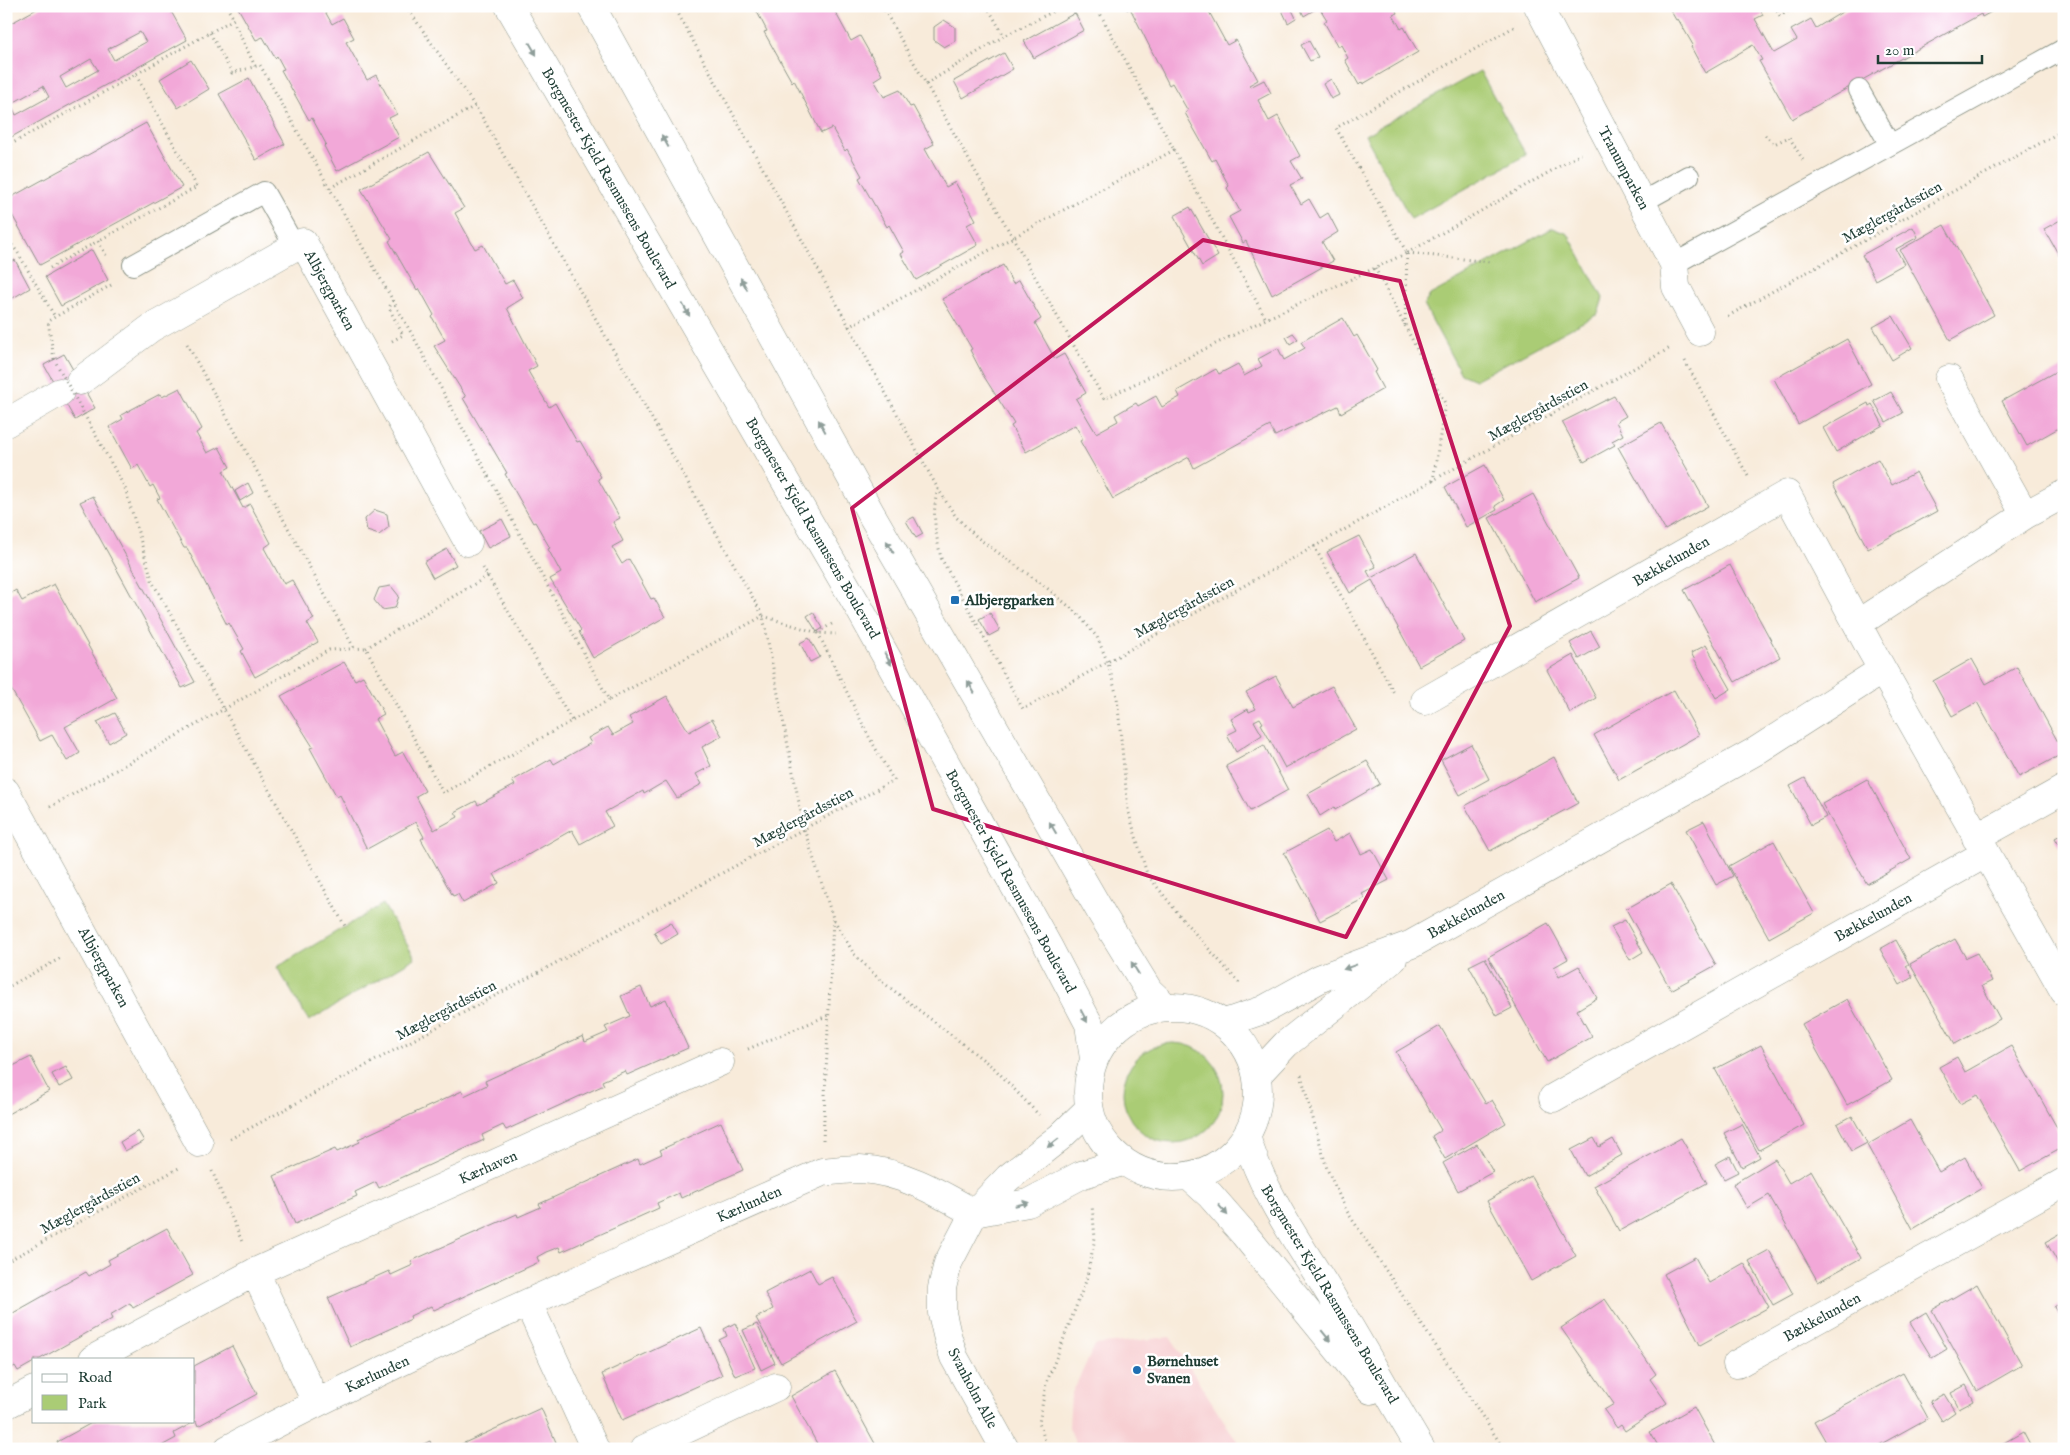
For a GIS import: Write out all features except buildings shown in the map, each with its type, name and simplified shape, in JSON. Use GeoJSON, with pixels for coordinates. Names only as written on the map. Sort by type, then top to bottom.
{"type":"FeatureCollection","features":[{"type":"Feature","properties":{"kind":"street","name":"Borgmester Kjeld Rasmussens Boulevard"},"geometry":{"type":"LineString","coordinates":[[509,6],[850,592],[1048,946],[1089,1024],[1094,1059]]}},
{"type":"Feature","properties":{"kind":"street"},"geometry":{"type":"LineString","coordinates":[[591,6],[874,520],[1103,916],[1149,991],[1165,1006]]}},
{"type":"Feature","properties":{"kind":"street","name":"Tranumparken"},"geometry":{"type":"LineString","coordinates":[[1539,9],[1674,264],[1676,287],[1700,332]]}},
{"type":"Feature","properties":{"kind":"street","name":"Albjergparken"},"geometry":{"type":"LineString","coordinates":[[6,422],[70,387],[151,328],[303,242],[468,542]]}},
{"type":"Feature","properties":{"kind":"street"},"geometry":{"type":"LineString","coordinates":[[1949,379],[2025,515]]}},
{"type":"Feature","properties":{"kind":"street","name":"Bækkelunden"},"geometry":{"type":"LineString","coordinates":[[1425,701],[1787,494],[1882,670],[2064,992]]}},
{"type":"Feature","properties":{"kind":"street"},"geometry":{"type":"LineString","coordinates":[[1857,624],[2025,515],[2064,494]]}},
{"type":"Feature","properties":{"kind":"street","name":"Bækkelunden"},"geometry":{"type":"LineString","coordinates":[[1225,1023],[1263,1010],[1321,978],[1412,944],[1756,751],[1882,670]]}},
{"type":"Feature","properties":{"kind":"street","name":"Bækkelunden"},"geometry":{"type":"LineString","coordinates":[[1553,1098],[1981,846],[2064,789]]}},
{"type":"Feature","properties":{"kind":"street","name":"Albjergparken"},"geometry":{"type":"LineString","coordinates":[[6,792],[90,942],[204,1153]]}},
{"type":"Feature","properties":{"kind":"street","name":"Bækkelunden"},"geometry":{"type":"LineString","coordinates":[[1257,1075],[1286,1044],[1412,944]]}},
{"type":"Feature","properties":{"kind":"street"},"geometry":{"type":"LineString","coordinates":[[1165,1006],[1197,1010],[1225,1023],[1246,1046],[1257,1075],[1257,1107],[1246,1136],[1235,1151],[1222,1163],[1206,1171],[1188,1176],[1166,1177],[1143,1172],[1122,1162],[1107,1147],[1095,1129],[1089,1109],[1087,1092],[1094,1059],[1106,1039],[1122,1023],[1143,1012],[1165,1006]]}},
{"type":"Feature","properties":{"kind":"street","name":"Kærhaven"},"geometry":{"type":"LineString","coordinates":[[95,1358],[255,1272],[720,1062]]}},
{"type":"Feature","properties":{"kind":"street","name":"Svanholm Alle"},"geometry":{"type":"LineString","coordinates":[[1005,1449],[954,1357],[942,1313],[942,1288],[948,1263],[974,1213],[1008,1178],[1060,1137],[1089,1109]]}},
{"type":"Feature","properties":{"kind":"street","name":"Borgmester Kjeld Rasmussens Boulevard"},"geometry":{"type":"LineString","coordinates":[[1246,1136],[1254,1164],[1277,1210],[1324,1284],[1420,1449]]}},
{"type":"Feature","properties":{"kind":"street"},"geometry":{"type":"LineString","coordinates":[[974,1213],[1028,1203],[1081,1175],[1122,1162]]}},
{"type":"Feature","properties":{"kind":"street","name":"Kærlunden"},"geometry":{"type":"LineString","coordinates":[[228,1449],[316,1402],[528,1303],[822,1172],[861,1169],[897,1176],[932,1189],[974,1213]]}},
{"type":"Feature","properties":{"kind":"street","name":"Borgmester Kjeld Rasmussens Boulevard"},"geometry":{"type":"LineString","coordinates":[[1188,1176],[1210,1195],[1244,1234],[1420,1449]]}},
{"type":"Feature","properties":{"kind":"street","name":"Bækkelunden"},"geometry":{"type":"LineString","coordinates":[[1736,1364],[2064,1182]]}},
{"type":"Feature","properties":{"kind":"street"},"geometry":{"type":"LineString","coordinates":[[255,1272],[316,1402]]}},
{"type":"Feature","properties":{"kind":"street"},"geometry":{"type":"LineString","coordinates":[[528,1303],[595,1449]]}},
{"type":"Feature","properties":{"kind":"street"},"geometry":{"type":"LineString","coordinates":[[644,1449],[776,1387]]}},
{"type":"Feature","properties":{"kind":"street"},"geometry":{"type":"LineString","coordinates":[[6,1405],[32,1391]]}},
{"type":"Feature","properties":{"kind":"lane"},"geometry":{"type":"LineString","coordinates":[[1674,264],[2064,48]]}},
{"type":"Feature","properties":{"kind":"lane"},"geometry":{"type":"LineString","coordinates":[[1859,90],[1890,145]]}},
{"type":"Feature","properties":{"kind":"lane"},"geometry":{"type":"LineString","coordinates":[[1642,202],[1690,176]]}},
{"type":"Feature","properties":{"kind":"lane"},"geometry":{"type":"LineString","coordinates":[[133,265],[264,192],[295,247]]}},
{"type":"Feature","properties":{"kind":"path"},"geometry":{"type":"LineString","coordinates":[[6,147],[234,20],[226,6]]}},
{"type":"Feature","properties":{"kind":"path"},"geometry":{"type":"LineString","coordinates":[[406,6],[474,106],[762,616],[804,829],[833,918],[854,954],[880,980],[994,1068],[1060,1137]]}},
{"type":"Feature","properties":{"kind":"path"},"geometry":{"type":"LineString","coordinates":[[674,6],[848,327],[938,489],[956,517],[978,538],[1047,588],[1077,613],[1097,637],[1108,662]]}},
{"type":"Feature","properties":{"kind":"path"},"geometry":{"type":"LineString","coordinates":[[882,6],[1104,399],[1266,319],[1407,253],[1608,138]]}},
{"type":"Feature","properties":{"kind":"path"},"geometry":{"type":"LineString","coordinates":[[987,6],[1004,36]]}},
{"type":"Feature","properties":{"kind":"path"},"geometry":{"type":"LineString","coordinates":[[926,84],[1004,36],[1064,6]]}},
{"type":"Feature","properties":{"kind":"path"},"geometry":{"type":"LineString","coordinates":[[1096,6],[1266,319]]}},
{"type":"Feature","properties":{"kind":"path"},"geometry":{"type":"LineString","coordinates":[[1775,6],[1780,16],[1796,6]]}},
{"type":"Feature","properties":{"kind":"path"},"geometry":{"type":"LineString","coordinates":[[1405,327],[1407,253],[1336,128],[1539,9]]}},
{"type":"Feature","properties":{"kind":"path"},"geometry":{"type":"LineString","coordinates":[[234,25],[255,66]]}},
{"type":"Feature","properties":{"kind":"path"},"geometry":{"type":"LineString","coordinates":[[210,33],[232,73],[260,65],[414,338],[609,700]]}},
{"type":"Feature","properties":{"kind":"path"},"geometry":{"type":"LineString","coordinates":[[136,75],[197,187],[185,194]]}},
{"type":"Feature","properties":{"kind":"path"},"geometry":{"type":"LineString","coordinates":[[330,188],[474,106]]}},
{"type":"Feature","properties":{"kind":"path","name":"Mæglergårdsstien"},"geometry":{"type":"LineString","coordinates":[[938,489],[934,503],[935,532],[942,558],[1023,709],[2064,130]]}},
{"type":"Feature","properties":{"kind":"path"},"geometry":{"type":"LineString","coordinates":[[1765,135],[1774,144],[1789,136],[1817,185]]}},
{"type":"Feature","properties":{"kind":"path"},"geometry":{"type":"LineString","coordinates":[[848,327],[1174,150]]}},
{"type":"Feature","properties":{"kind":"path"},"geometry":{"type":"LineString","coordinates":[[6,237],[18,253],[54,316]]}},
{"type":"Feature","properties":{"kind":"path"},"geometry":{"type":"LineString","coordinates":[[50,268],[98,241]]}},
{"type":"Feature","properties":{"kind":"path"},"geometry":{"type":"LineString","coordinates":[[1407,253],[1490,262]]}},
{"type":"Feature","properties":{"kind":"path"},"geometry":{"type":"LineString","coordinates":[[1374,268],[1445,403],[1433,481]]}},
{"type":"Feature","properties":{"kind":"path"},"geometry":{"type":"LineString","coordinates":[[185,340],[354,648]]}},
{"type":"Feature","properties":{"kind":"path"},"geometry":{"type":"LineString","coordinates":[[1676,345],[1765,507]]}},
{"type":"Feature","properties":{"kind":"path"},"geometry":{"type":"LineString","coordinates":[[54,359],[124,488],[153,583],[345,926]]}},
{"type":"Feature","properties":{"kind":"path"},"geometry":{"type":"LineString","coordinates":[[468,542],[572,721]]}},
{"type":"Feature","properties":{"kind":"path"},"geometry":{"type":"LineString","coordinates":[[1314,546],[1394,694],[1425,701]]}},
{"type":"Feature","properties":{"kind":"path"},"geometry":{"type":"LineString","coordinates":[[31,835],[48,824],[40,813],[223,709],[329,650],[366,648],[488,576]]}},
{"type":"Feature","properties":{"kind":"path"},"geometry":{"type":"LineString","coordinates":[[366,648],[443,793],[762,616]]}},
{"type":"Feature","properties":{"kind":"path","name":"Mæglergårdsstien"},"geometry":{"type":"LineString","coordinates":[[6,1262],[896,779],[868,735],[818,633],[762,616]]}},
{"type":"Feature","properties":{"kind":"path"},"geometry":{"type":"LineString","coordinates":[[822,1172],[833,918]]}},
{"type":"Feature","properties":{"kind":"path"},"geometry":{"type":"LineString","coordinates":[[6,988],[90,942]]}},
{"type":"Feature","properties":{"kind":"path"},"geometry":{"type":"LineString","coordinates":[[720,1062],[829,1015]]}},
{"type":"Feature","properties":{"kind":"path"},"geometry":{"type":"LineString","coordinates":[[204,1153],[255,1272]]}},
{"type":"Feature","properties":{"kind":"path"},"geometry":{"type":"LineString","coordinates":[[1048,1449],[1039,1423],[1046,1384],[1086,1281],[1095,1238],[1092,1202],[1081,1175]]}},
{"type":"Feature","properties":{"kind":"highlighted area"},"geometry":{"type":"Polygon","coordinates":[[[1203,240],[1400,281],[1510,626],[1346,937],[933,809],[852,508],[1203,240]]]}},
{"type":"Feature","properties":{"kind":"shaded area","name":"Børnehuset Svanen"},"geometry":{"type":"Polygon","coordinates":[[[1170,1337],[1242,1449],[1078,1449],[1069,1427],[1071,1395],[1095,1345],[1170,1337]]]}},
{"type":"Feature","properties":{"kind":"green space"},"geometry":{"type":"Polygon","coordinates":[[[1480,71],[1526,155],[1411,219],[1365,135],[1480,71]]]}},
{"type":"Feature","properties":{"kind":"green space"},"geometry":{"type":"Polygon","coordinates":[[[1553,228],[1568,234],[1603,298],[1598,314],[1475,380],[1461,374],[1424,305],[1430,295],[1553,228]]]}},
{"type":"Feature","properties":{"kind":"green space"},"geometry":{"type":"Polygon","coordinates":[[[383,904],[415,958],[309,1021],[277,967],[383,904]]]}},
{"type":"Feature","properties":{"kind":"green space"},"geometry":{"type":"Polygon","coordinates":[[[1173,1043],[1183,1044],[1201,1051],[1215,1065],[1222,1083],[1222,1103],[1215,1121],[1201,1135],[1183,1142],[1173,1143],[1163,1142],[1145,1135],[1131,1121],[1124,1103],[1123,1093],[1124,1083],[1131,1065],[1145,1051],[1163,1044],[1173,1043]]]}},
{"type":"Feature","properties":{"kind":"place","name":"Albjergparken"},"geometry":{"type":"Point","coordinates":[955,600]}},
{"type":"Feature","properties":{"kind":"place","name":"Børnehuset Svanen"},"geometry":{"type":"Point","coordinates":[1137,1370]}}]}
